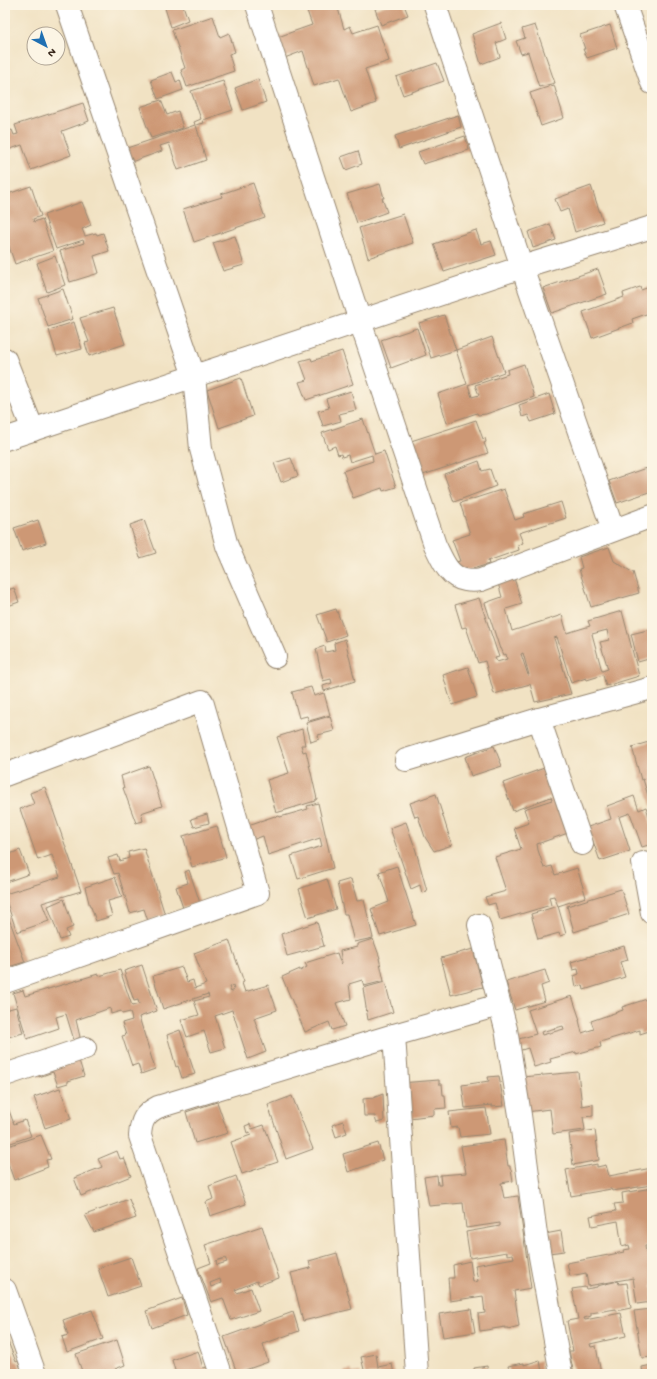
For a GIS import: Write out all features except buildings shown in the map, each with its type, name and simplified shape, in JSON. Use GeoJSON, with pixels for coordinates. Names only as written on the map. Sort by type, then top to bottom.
{"type":"FeatureCollection","features":[{"type":"Feature","properties":{"kind":"street"},"geometry":{"type":"LineString","coordinates":[[67,5],[194,376],[202,449],[228,546],[275,657]]}},
{"type":"Feature","properties":{"kind":"street"},"geometry":{"type":"LineString","coordinates":[[257,5],[435,545],[446,568],[456,577],[465,580],[481,580],[652,516]]}},
{"type":"Feature","properties":{"kind":"street"},"geometry":{"type":"LineString","coordinates":[[435,5],[522,267],[613,530]]}},
{"type":"Feature","properties":{"kind":"street"},"geometry":{"type":"LineString","coordinates":[[625,5],[652,83]]}},
{"type":"Feature","properties":{"kind":"street"},"geometry":{"type":"LineString","coordinates":[[5,439],[522,267],[652,227]]}},
{"type":"Feature","properties":{"kind":"street"},"geometry":{"type":"LineString","coordinates":[[5,358],[33,430]]}},
{"type":"Feature","properties":{"kind":"street"},"geometry":{"type":"LineString","coordinates":[[406,760],[539,719],[652,688]]}},
{"type":"Feature","properties":{"kind":"street"},"geometry":{"type":"LineString","coordinates":[[5,775],[202,701],[258,893],[5,982]]}},
{"type":"Feature","properties":{"kind":"street"},"geometry":{"type":"LineString","coordinates":[[539,719],[582,844]]}},
{"type":"Feature","properties":{"kind":"street"},"geometry":{"type":"LineString","coordinates":[[643,863],[652,912]]}},
{"type":"Feature","properties":{"kind":"street"},"geometry":{"type":"LineString","coordinates":[[479,925],[507,1036],[520,1115],[536,1234],[561,1374]]}},
{"type":"Feature","properties":{"kind":"street"},"geometry":{"type":"LineString","coordinates":[[222,1374],[140,1136],[141,1125],[144,1118],[150,1111],[158,1107],[499,1005]]}},
{"type":"Feature","properties":{"kind":"street"},"geometry":{"type":"LineString","coordinates":[[394,1036],[417,1374]]}},
{"type":"Feature","properties":{"kind":"street"},"geometry":{"type":"LineString","coordinates":[[5,1075],[85,1048]]}},
{"type":"Feature","properties":{"kind":"street"},"geometry":{"type":"LineString","coordinates":[[5,1290],[35,1374]]}}]}
